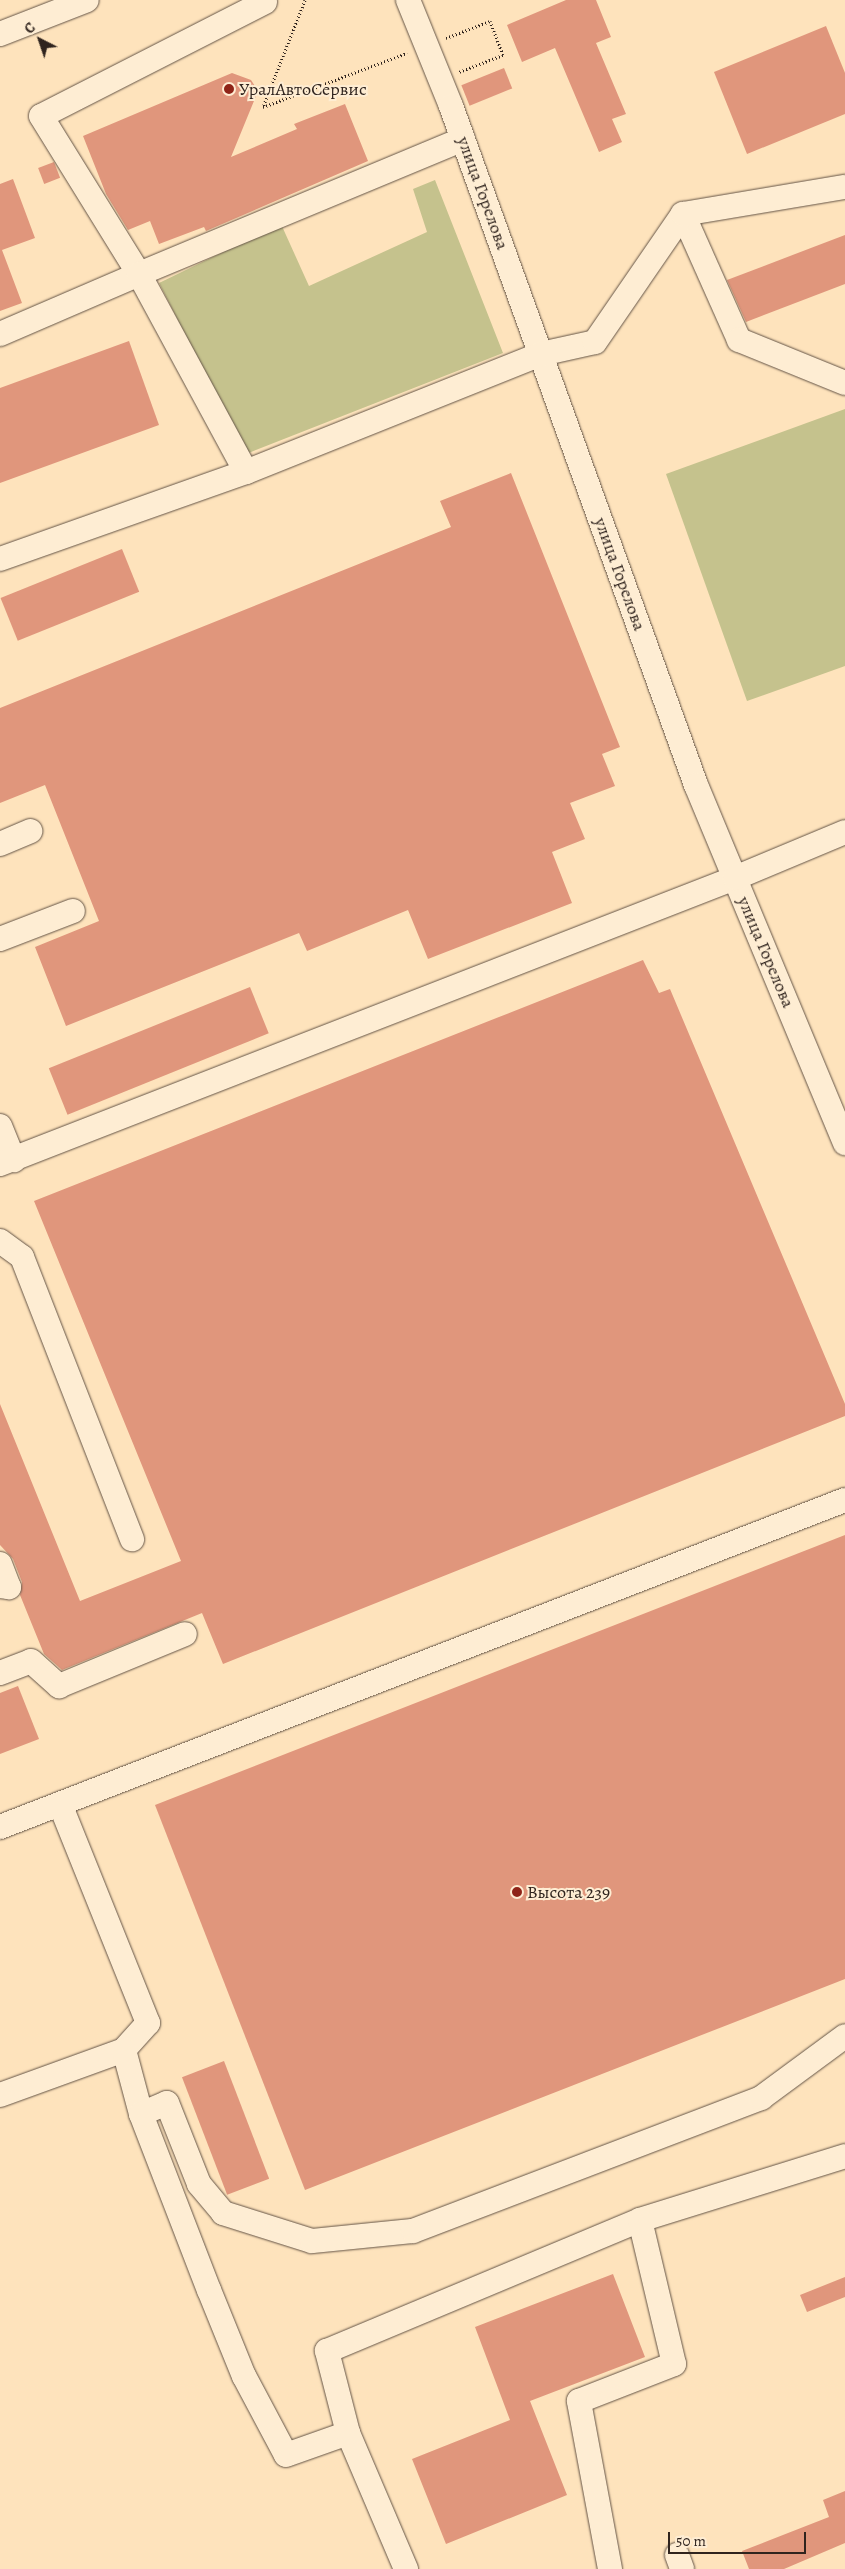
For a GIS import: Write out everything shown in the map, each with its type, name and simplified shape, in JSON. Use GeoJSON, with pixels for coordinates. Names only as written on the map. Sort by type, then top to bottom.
{"type":"FeatureCollection","features":[{"type":"Feature","properties":{"kind":"street"},"geometry":{"type":"LineString","coordinates":[[0,34],[87,0]]}},
{"type":"Feature","properties":{"kind":"street","name":"улица Горелова"},"geometry":{"type":"LineString","coordinates":[[408,0],[463,139],[690,769],[845,1143]]}},
{"type":"Feature","properties":{"kind":"street"},"geometry":{"type":"LineString","coordinates":[[246,472],[139,274],[41,116],[265,2]]}},
{"type":"Feature","properties":{"kind":"street"},"geometry":{"type":"LineString","coordinates":[[0,334],[463,139]]}},
{"type":"Feature","properties":{"kind":"street"},"geometry":{"type":"LineString","coordinates":[[0,559],[246,472],[541,354],[595,342],[683,214],[845,187]]}},
{"type":"Feature","properties":{"kind":"street"},"geometry":{"type":"LineString","coordinates":[[683,214],[739,340],[845,383]]}},
{"type":"Feature","properties":{"kind":"street"},"geometry":{"type":"LineString","coordinates":[[0,844],[30,831]]}},
{"type":"Feature","properties":{"kind":"street"},"geometry":{"type":"LineString","coordinates":[[0,1126],[7,1162],[735,878],[845,832]]}},
{"type":"Feature","properties":{"kind":"street"},"geometry":{"type":"LineString","coordinates":[[0,939],[73,911]]}},
{"type":"Feature","properties":{"kind":"street"},"geometry":{"type":"LineString","coordinates":[[0,1241],[22,1256],[132,1539]]}},
{"type":"Feature","properties":{"kind":"street"},"geometry":{"type":"LineString","coordinates":[[0,1827],[845,1500]]}},
{"type":"Feature","properties":{"kind":"street"},"geometry":{"type":"LineString","coordinates":[[0,1564],[9,1587],[0,1586]]}},
{"type":"Feature","properties":{"kind":"street"},"geometry":{"type":"LineString","coordinates":[[0,1673],[31,1661],[59,1686],[184,1634]]}},
{"type":"Feature","properties":{"kind":"street"},"geometry":{"type":"LineString","coordinates":[[0,2095],[124,2050],[148,2023],[60,1804]]}},
{"type":"Feature","properties":{"kind":"street"},"geometry":{"type":"LineString","coordinates":[[141,2114],[167,2103],[199,2184],[224,2213],[312,2241],[413,2231],[761,2098],[845,2036]]}},
{"type":"Feature","properties":{"kind":"street"},"geometry":{"type":"LineString","coordinates":[[124,2050],[141,2114],[244,2376],[286,2455],[348,2433]]}},
{"type":"Feature","properties":{"kind":"street"},"geometry":{"type":"LineString","coordinates":[[406,2569],[348,2433],[327,2351],[640,2220],[845,2156]]}},
{"type":"Feature","properties":{"kind":"street"},"geometry":{"type":"LineString","coordinates":[[610,2569],[579,2401],[674,2364],[640,2220]]}},
{"type":"Feature","properties":{"kind":"path"},"geometry":{"type":"LineString","coordinates":[[306,0],[263,107],[490,20],[503,55],[454,74]]}},
{"type":"Feature","properties":{"kind":"shaded area"},"geometry":{"type":"Polygon","coordinates":[[[435,180],[503,353],[246,454],[159,283],[281,224],[309,286],[427,232],[413,189],[435,180]]]}},
{"type":"Feature","properties":{"kind":"shaded area"},"geometry":{"type":"Polygon","coordinates":[[[845,409],[845,666],[747,701],[666,474],[845,409]]]}},
{"type":"Feature","properties":{"kind":"building"},"geometry":{"type":"Polygon","coordinates":[[[566,0],[596,0],[611,37],[596,43],[626,114],[612,119],[622,142],[599,152],[555,48],[522,62],[507,25],[566,0]]]}},
{"type":"Feature","properties":{"kind":"building"},"geometry":{"type":"Polygon","coordinates":[[[826,26],[845,73],[845,114],[747,154],[714,72],[826,26]]]}},
{"type":"Feature","properties":{"kind":"building"},"geometry":{"type":"Polygon","coordinates":[[[504,68],[512,88],[470,106],[461,85],[504,68]]]}},
{"type":"Feature","properties":{"kind":"building"},"geometry":{"type":"Polygon","coordinates":[[[232,73],[251,80],[258,91],[231,157],[297,129],[294,124],[345,104],[368,161],[206,231],[204,227],[159,244],[150,221],[128,230],[106,194],[83,136],[232,73]]]}},
{"type":"Feature","properties":{"kind":"building"},"geometry":{"type":"Polygon","coordinates":[[[54,162],[60,178],[44,184],[38,168],[54,162]]]}},
{"type":"Feature","properties":{"kind":"building"},"geometry":{"type":"Polygon","coordinates":[[[13,179],[35,238],[2,250],[22,303],[0,311],[0,184],[13,179]]]}},
{"type":"Feature","properties":{"kind":"building"},"geometry":{"type":"Polygon","coordinates":[[[845,235],[845,284],[746,322],[727,280],[845,235]]]}},
{"type":"Feature","properties":{"kind":"building"},"geometry":{"type":"Polygon","coordinates":[[[129,341],[159,425],[0,483],[0,388],[129,341]]]}},
{"type":"Feature","properties":{"kind":"building"},"geometry":{"type":"Polygon","coordinates":[[[511,473],[620,747],[602,754],[615,786],[570,803],[585,839],[552,852],[572,903],[428,959],[408,910],[307,951],[299,933],[66,1026],[35,947],[99,921],[45,785],[0,803],[0,708],[451,527],[440,501],[511,473]]]}},
{"type":"Feature","properties":{"kind":"building"},"geometry":{"type":"Polygon","coordinates":[[[122,549],[139,592],[18,641],[1,598],[122,549]]]}},
{"type":"Feature","properties":{"kind":"building"},"geometry":{"type":"Polygon","coordinates":[[[643,960],[659,993],[670,989],[845,1404],[845,1416],[223,1664],[202,1613],[62,1670],[44,1654],[20,1595],[22,1582],[13,1559],[0,1545],[0,1404],[80,1601],[181,1561],[34,1201],[643,960]]]}},
{"type":"Feature","properties":{"kind":"building"},"geometry":{"type":"Polygon","coordinates":[[[250,987],[269,1033],[68,1115],[49,1068],[250,987]]]}},
{"type":"Feature","properties":{"kind":"building","name":"Высота 239"},"geometry":{"type":"Polygon","coordinates":[[[845,1535],[845,1979],[305,2190],[155,1805],[845,1535]]]}},
{"type":"Feature","properties":{"kind":"building"},"geometry":{"type":"Polygon","coordinates":[[[18,1686],[39,1739],[0,1754],[0,1693],[18,1686]]]}},
{"type":"Feature","properties":{"kind":"building"},"geometry":{"type":"Polygon","coordinates":[[[224,2061],[269,2179],[227,2195],[182,2077],[224,2061]]]}},
{"type":"Feature","properties":{"kind":"building"},"geometry":{"type":"Polygon","coordinates":[[[613,2274],[645,2357],[530,2401],[567,2495],[446,2544],[412,2459],[510,2420],[475,2327],[613,2274]]]}},
{"type":"Feature","properties":{"kind":"building"},"geometry":{"type":"Polygon","coordinates":[[[845,2277],[845,2297],[807,2312],[800,2295],[845,2277]]]}},
{"type":"Feature","properties":{"kind":"building"},"geometry":{"type":"Polygon","coordinates":[[[845,2491],[845,2543],[784,2569],[749,2569],[742,2551],[829,2517],[823,2500],[845,2491]]]}},
{"type":"Feature","properties":{"kind":"place","name":"УралАвтоСервис"},"geometry":{"type":"Point","coordinates":[229,89]}},
{"type":"Feature","properties":{"kind":"place","name":"Высота 239"},"geometry":{"type":"Point","coordinates":[517,1892]}}]}
